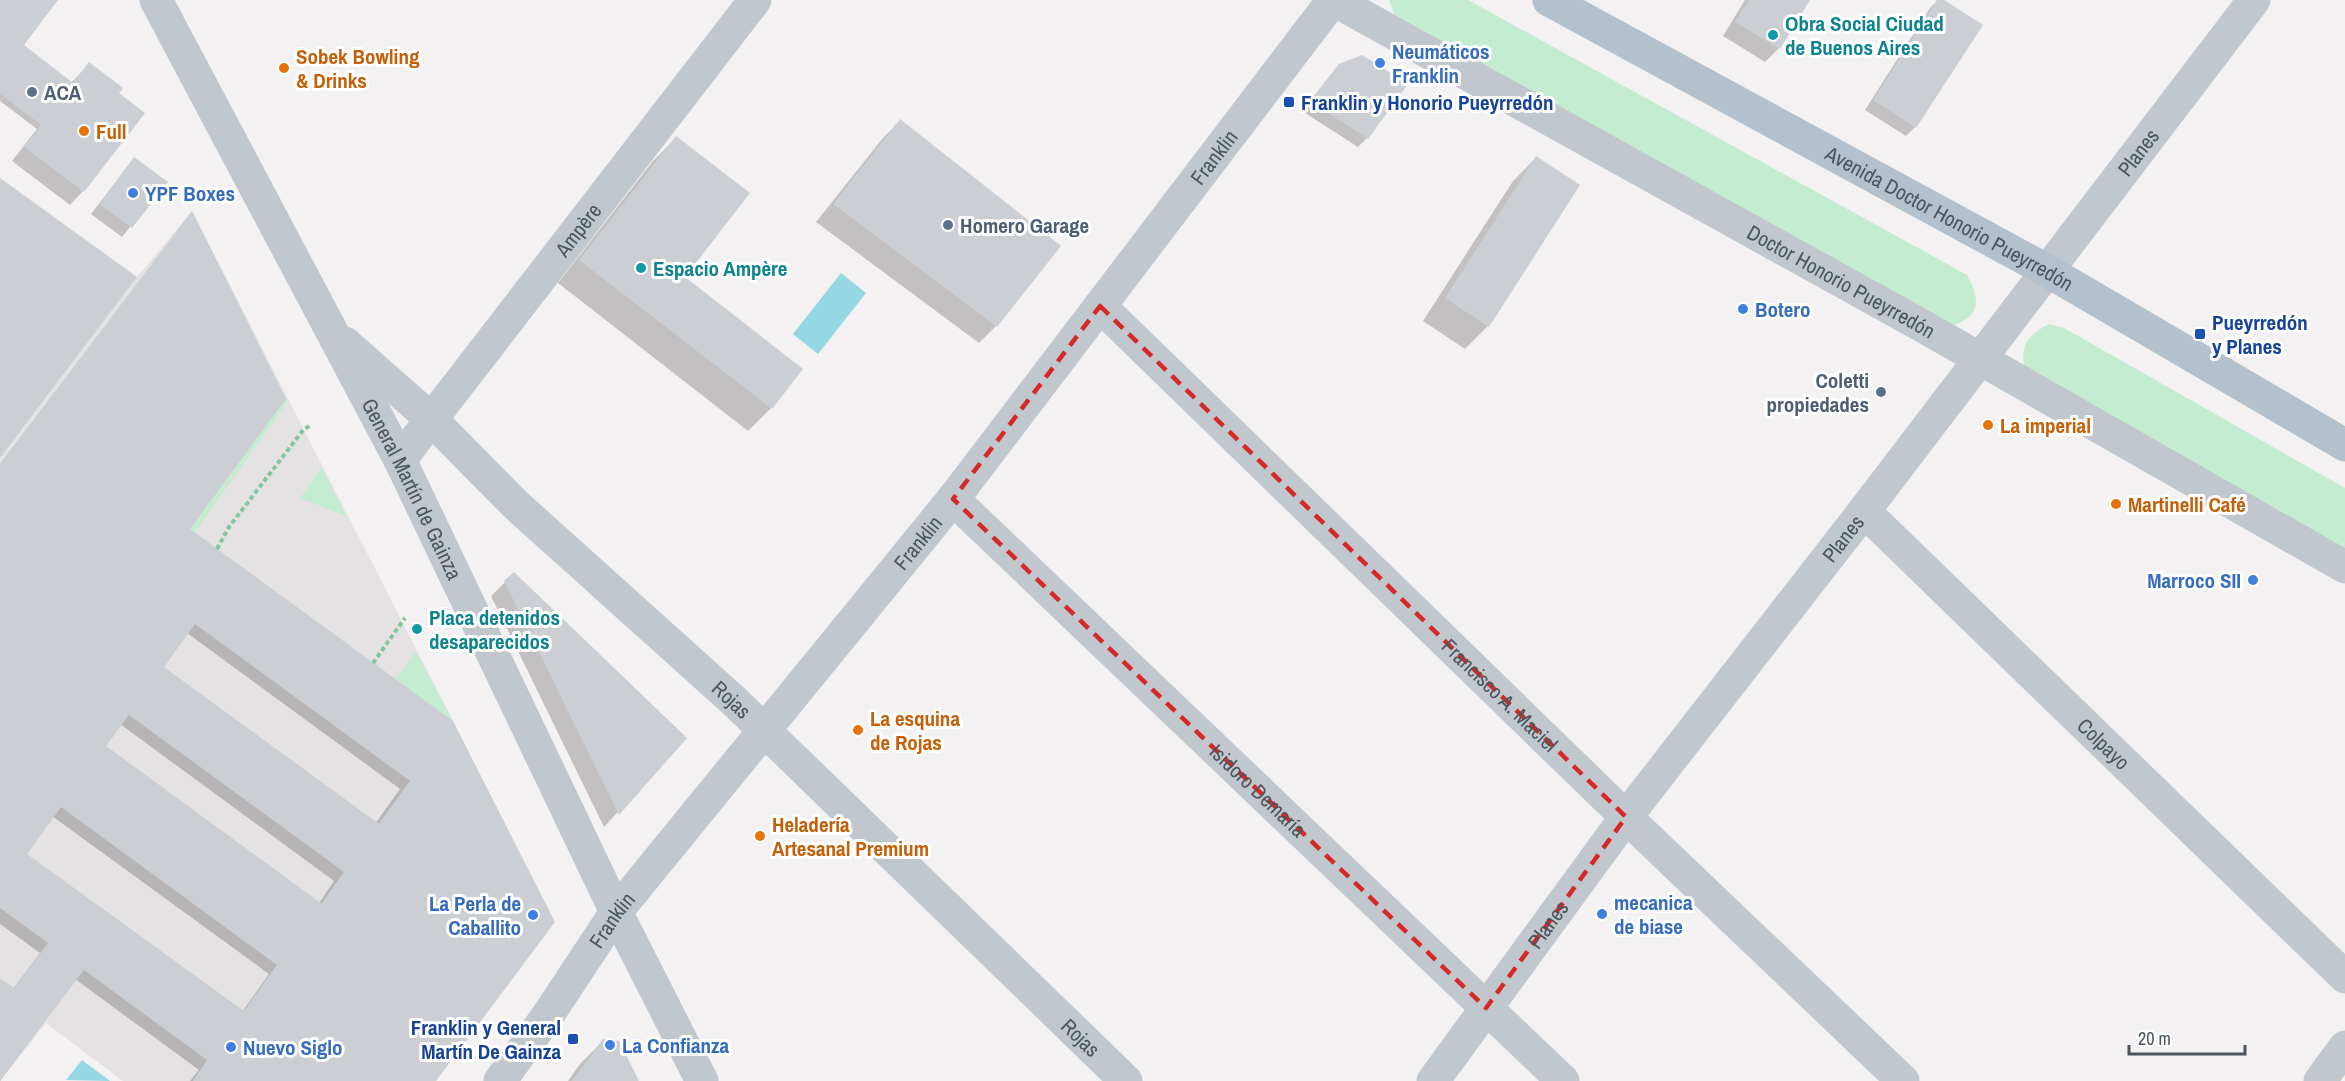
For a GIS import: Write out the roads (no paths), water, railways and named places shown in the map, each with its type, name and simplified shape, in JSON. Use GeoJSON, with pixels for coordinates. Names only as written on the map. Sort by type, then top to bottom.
{"type":"FeatureCollection","features":[{"type":"Feature","properties":{"kind":"main road","name":"Avenida Doctor Honorio Pueyrredón"},"geometry":{"type":"LineString","coordinates":[[1549,0],[2046,270],[2345,445]]}},
{"type":"Feature","properties":{"kind":"street","name":"General Martín de Gainza"},"geometry":{"type":"LineString","coordinates":[[156,0],[400,460],[616,912],[702,1081]]}},
{"type":"Feature","properties":{"kind":"street","name":"Ampère"},"geometry":{"type":"LineString","coordinates":[[400,460],[755,0]]}},
{"type":"Feature","properties":{"kind":"street","name":"Franklin"},"geometry":{"type":"LineString","coordinates":[[500,1081],[616,912],[953,499],[1333,0]]}},
{"type":"Feature","properties":{"kind":"street","name":"Doctor Honorio Pueyrredón"},"geometry":{"type":"LineString","coordinates":[[1333,0],[1978,359],[2345,567]]}},
{"type":"Feature","properties":{"kind":"street","name":"Planes"},"geometry":{"type":"LineString","coordinates":[[1433,1081],[1626,817],[1864,511],[2254,0]]}},
{"type":"Feature","properties":{"kind":"street","name":"Francisco A. Maciel"},"geometry":{"type":"LineString","coordinates":[[1100,306],[1626,817],[1903,1081]]}},
{"type":"Feature","properties":{"kind":"street","name":"Rojas"},"geometry":{"type":"LineString","coordinates":[[328,328],[431,419],[515,504],[734,701],[1126,1081]]}},
{"type":"Feature","properties":{"kind":"street","name":"Isidoro Demaría"},"geometry":{"type":"LineString","coordinates":[[953,499],[1563,1081]]}},
{"type":"Feature","properties":{"kind":"street","name":"Colpayo"},"geometry":{"type":"LineString","coordinates":[[1864,511],[2345,976]]}},
{"type":"Feature","properties":{"kind":"street"},"geometry":{"type":"LineString","coordinates":[[2320,1081],[2345,1047]]}},
{"type":"Feature","properties":{"kind":"water"},"geometry":{"type":"Polygon","coordinates":[[[841,273],[866,293],[818,354],[793,334],[841,273]]]}},
{"type":"Feature","properties":{"kind":"water"},"geometry":{"type":"Polygon","coordinates":[[[82,1060],[110,1081],[66,1080],[82,1060]]]}},
{"type":"Feature","properties":{"kind":"place","name":"Obra Social Ciudad de Buenos Aires"},"geometry":{"type":"Point","coordinates":[1773,35]}},
{"type":"Feature","properties":{"kind":"place","name":"Neumáticos Franklin"},"geometry":{"type":"Point","coordinates":[1380,63]}},
{"type":"Feature","properties":{"kind":"place","name":"Sobek Bowling & Drinks"},"geometry":{"type":"Point","coordinates":[284,68]}},
{"type":"Feature","properties":{"kind":"place","name":"ACA"},"geometry":{"type":"Point","coordinates":[32,92]}},
{"type":"Feature","properties":{"kind":"place","name":"Franklin y Honorio Pueyrredón"},"geometry":{"type":"Point","coordinates":[1289,102]}},
{"type":"Feature","properties":{"kind":"place","name":"Full"},"geometry":{"type":"Point","coordinates":[84,131]}},
{"type":"Feature","properties":{"kind":"place","name":"YPF Boxes"},"geometry":{"type":"Point","coordinates":[133,193]}},
{"type":"Feature","properties":{"kind":"place","name":"Homero Garage"},"geometry":{"type":"Point","coordinates":[948,225]}},
{"type":"Feature","properties":{"kind":"place","name":"Espacio Ampère"},"geometry":{"type":"Point","coordinates":[641,268]}},
{"type":"Feature","properties":{"kind":"place","name":"Botero"},"geometry":{"type":"Point","coordinates":[1743,309]}},
{"type":"Feature","properties":{"kind":"place","name":"Pueyrredón y Planes"},"geometry":{"type":"Point","coordinates":[2200,334]}},
{"type":"Feature","properties":{"kind":"place","name":"Coletti propiedades"},"geometry":{"type":"Point","coordinates":[1881,392]}},
{"type":"Feature","properties":{"kind":"place","name":"La imperial"},"geometry":{"type":"Point","coordinates":[1988,425]}},
{"type":"Feature","properties":{"kind":"place","name":"Martinelli Café"},"geometry":{"type":"Point","coordinates":[2116,504]}},
{"type":"Feature","properties":{"kind":"place","name":"Marroco SII"},"geometry":{"type":"Point","coordinates":[2253,580]}},
{"type":"Feature","properties":{"kind":"place","name":"Placa detenidos desaparecidos"},"geometry":{"type":"Point","coordinates":[417,629]}},
{"type":"Feature","properties":{"kind":"place","name":"La esquina de Rojas"},"geometry":{"type":"Point","coordinates":[858,730]}},
{"type":"Feature","properties":{"kind":"place","name":"Heladería Artesanal Premium"},"geometry":{"type":"Point","coordinates":[760,836]}},
{"type":"Feature","properties":{"kind":"place","name":"mecanica de biase"},"geometry":{"type":"Point","coordinates":[1602,914]}},
{"type":"Feature","properties":{"kind":"place","name":"La Perla de Caballito"},"geometry":{"type":"Point","coordinates":[533,915]}},
{"type":"Feature","properties":{"kind":"place","name":"Franklin y General Martín De Gainza"},"geometry":{"type":"Point","coordinates":[573,1039]}},
{"type":"Feature","properties":{"kind":"place","name":"La Confianza"},"geometry":{"type":"Point","coordinates":[610,1045]}},
{"type":"Feature","properties":{"kind":"place","name":"Nuevo Siglo"},"geometry":{"type":"Point","coordinates":[231,1047]}}]}
